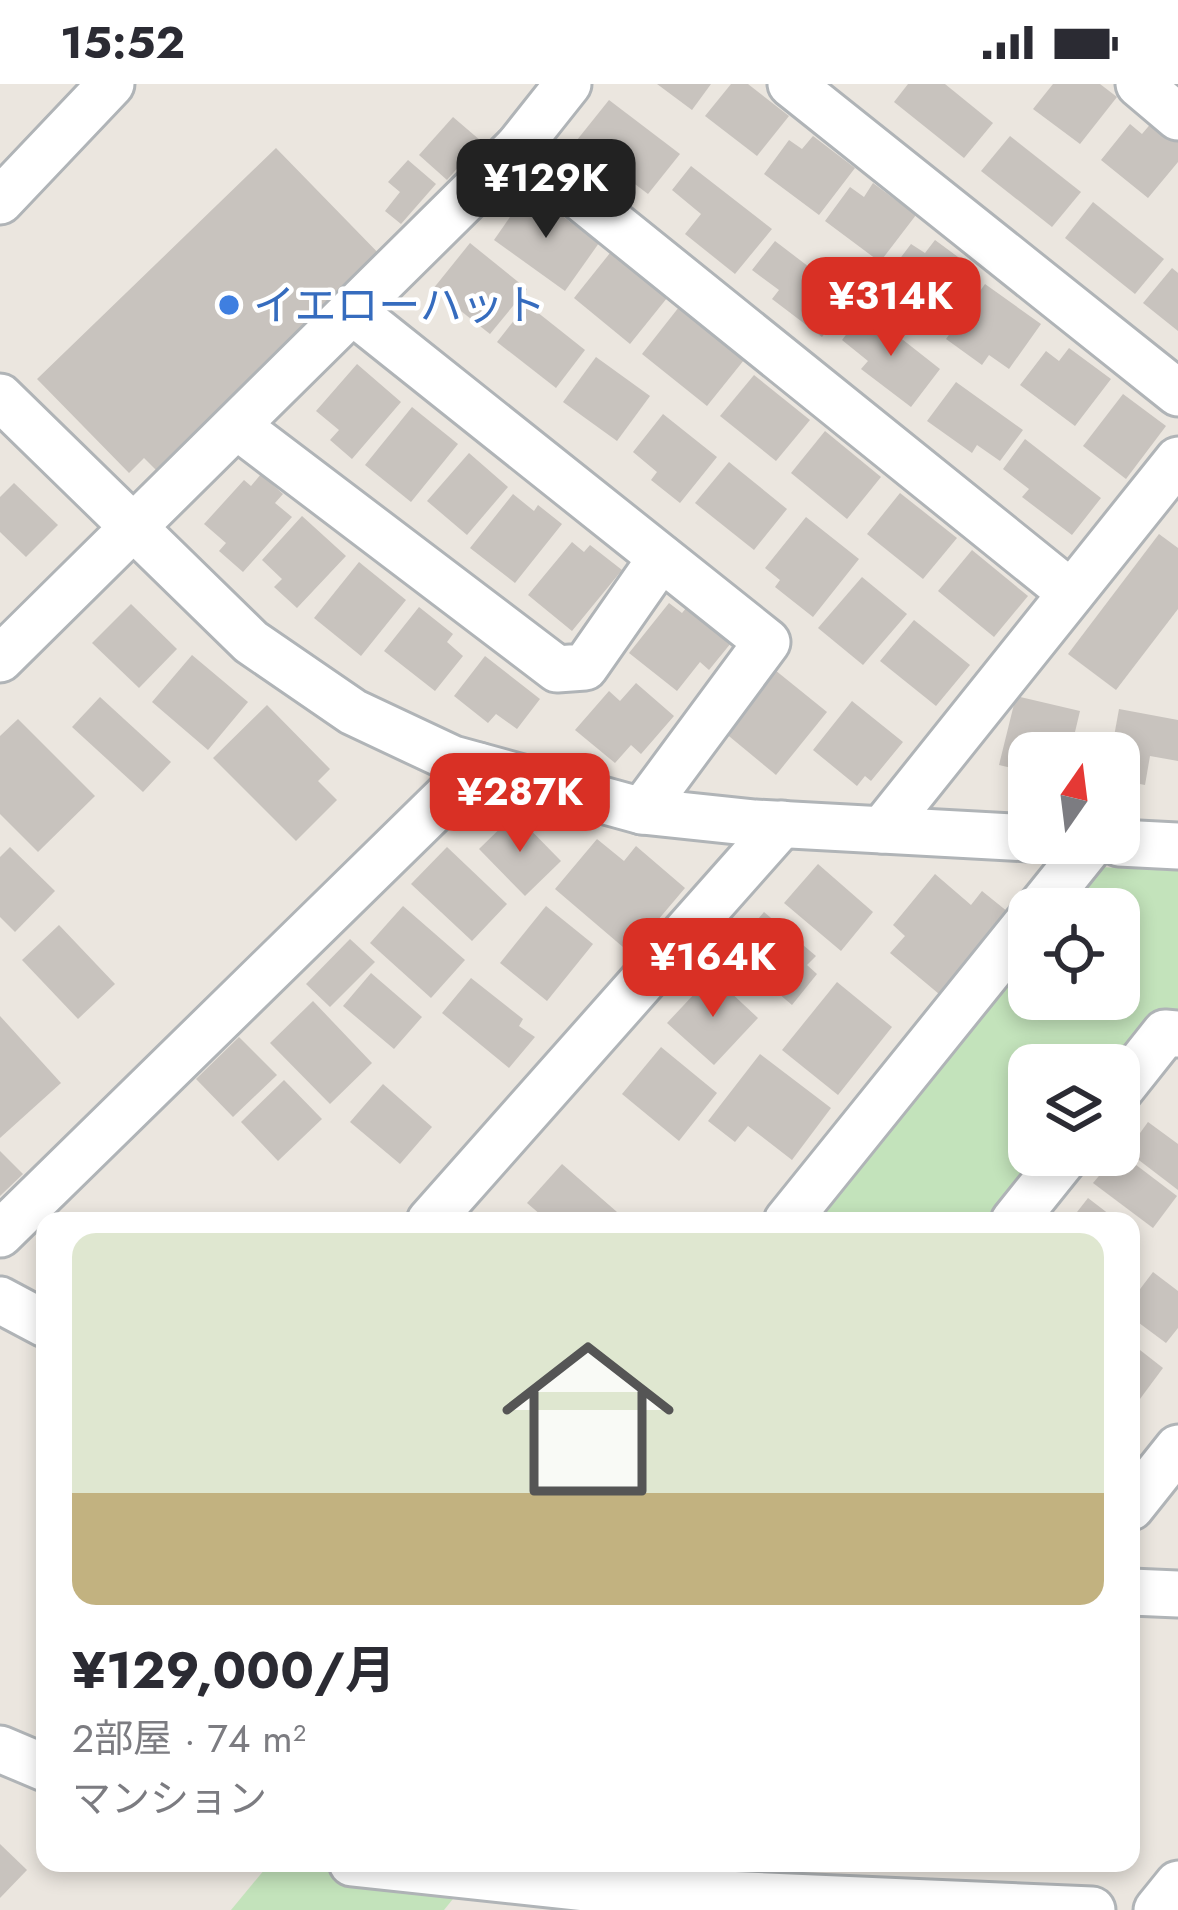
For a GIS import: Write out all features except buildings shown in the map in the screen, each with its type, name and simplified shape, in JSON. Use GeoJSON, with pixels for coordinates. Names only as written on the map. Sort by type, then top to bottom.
{"type":"FeatureCollection","features":[{"type":"Feature","properties":{"kind":"street"},"geometry":{"type":"LineString","coordinates":[[0,202],[111,84]]}},
{"type":"Feature","properties":{"kind":"street"},"geometry":{"type":"LineString","coordinates":[[0,658],[518,146],[568,84]]}},
{"type":"Feature","properties":{"kind":"street"},"geometry":{"type":"LineString","coordinates":[[790,84],[1178,393]]}},
{"type":"Feature","properties":{"kind":"street"},"geometry":{"type":"LineString","coordinates":[[1138,84],[1178,117]]}},
{"type":"Feature","properties":{"kind":"street"},"geometry":{"type":"LineString","coordinates":[[518,146],[1071,593]]}},
{"type":"Feature","properties":{"kind":"street"},"geometry":{"type":"LineString","coordinates":[[352,311],[767,642],[642,811]]}},
{"type":"Feature","properties":{"kind":"street"},"geometry":{"type":"LineString","coordinates":[[0,397],[251,642],[352,712],[453,759],[642,811],[1008,837]]}},
{"type":"Feature","properties":{"kind":"street"},"geometry":{"type":"LineString","coordinates":[[237,426],[557,669],[585,667],[661,558]]}},
{"type":"Feature","properties":{"kind":"street"},"geometry":{"type":"LineString","coordinates":[[882,830],[1071,593],[1163,506],[1178,460]]}},
{"type":"Feature","properties":{"kind":"street"},"geometry":{"type":"LineString","coordinates":[[0,1234],[478,766]]}},
{"type":"Feature","properties":{"kind":"street"},"geometry":{"type":"LineString","coordinates":[[438,1212],[782,824]]}},
{"type":"Feature","properties":{"kind":"street"},"geometry":{"type":"LineString","coordinates":[[1140,844],[1178,846]]}},
{"type":"Feature","properties":{"kind":"street"},"geometry":{"type":"LineString","coordinates":[[1056,888],[1075,864]]}},
{"type":"Feature","properties":{"kind":"street"},"geometry":{"type":"LineString","coordinates":[[794,1212],[1008,947]]}},
{"type":"Feature","properties":{"kind":"street"},"geometry":{"type":"LineString","coordinates":[[1140,1064],[1165,1033],[1178,1034]]}},
{"type":"Feature","properties":{"kind":"street"},"geometry":{"type":"LineString","coordinates":[[1021,1212],[1050,1176]]}},
{"type":"Feature","properties":{"kind":"street"},"geometry":{"type":"LineString","coordinates":[[0,1300],[36,1319]]}},
{"type":"Feature","properties":{"kind":"street"},"geometry":{"type":"LineString","coordinates":[[1140,1496],[1178,1448]]}},
{"type":"Feature","properties":{"kind":"street"},"geometry":{"type":"LineString","coordinates":[[1140,1592],[1178,1594]]}},
{"type":"Feature","properties":{"kind":"street"},"geometry":{"type":"LineString","coordinates":[[0,1749],[36,1764]]}},
{"type":"Feature","properties":{"kind":"street"},"geometry":{"type":"LineString","coordinates":[[408,1872],[483,1884],[1093,1910]]}},
{"type":"Feature","properties":{"kind":"street"},"geometry":{"type":"LineString","coordinates":[[1157,1910],[1178,1884]]}},
{"type":"Feature","properties":{"kind":"green space"},"geometry":{"type":"Polygon","coordinates":[[[1100,867],[1178,871],[1178,1034],[1140,1054],[1140,1044],[1008,1044],[1008,1176],[1048,1176],[1018,1212],[813,1212],[1008,978],[1008,1020],[1140,1020],[1140,888],[1082,888],[1100,867]]]}},
{"type":"Feature","properties":{"kind":"green space"},"geometry":{"type":"Polygon","coordinates":[[[263,1872],[475,1872],[444,1910],[231,1910],[263,1872]]]}},
{"type":"Feature","properties":{"kind":"place","name":"イエローハット"},"geometry":{"type":"Point","coordinates":[229,305]}}]}
